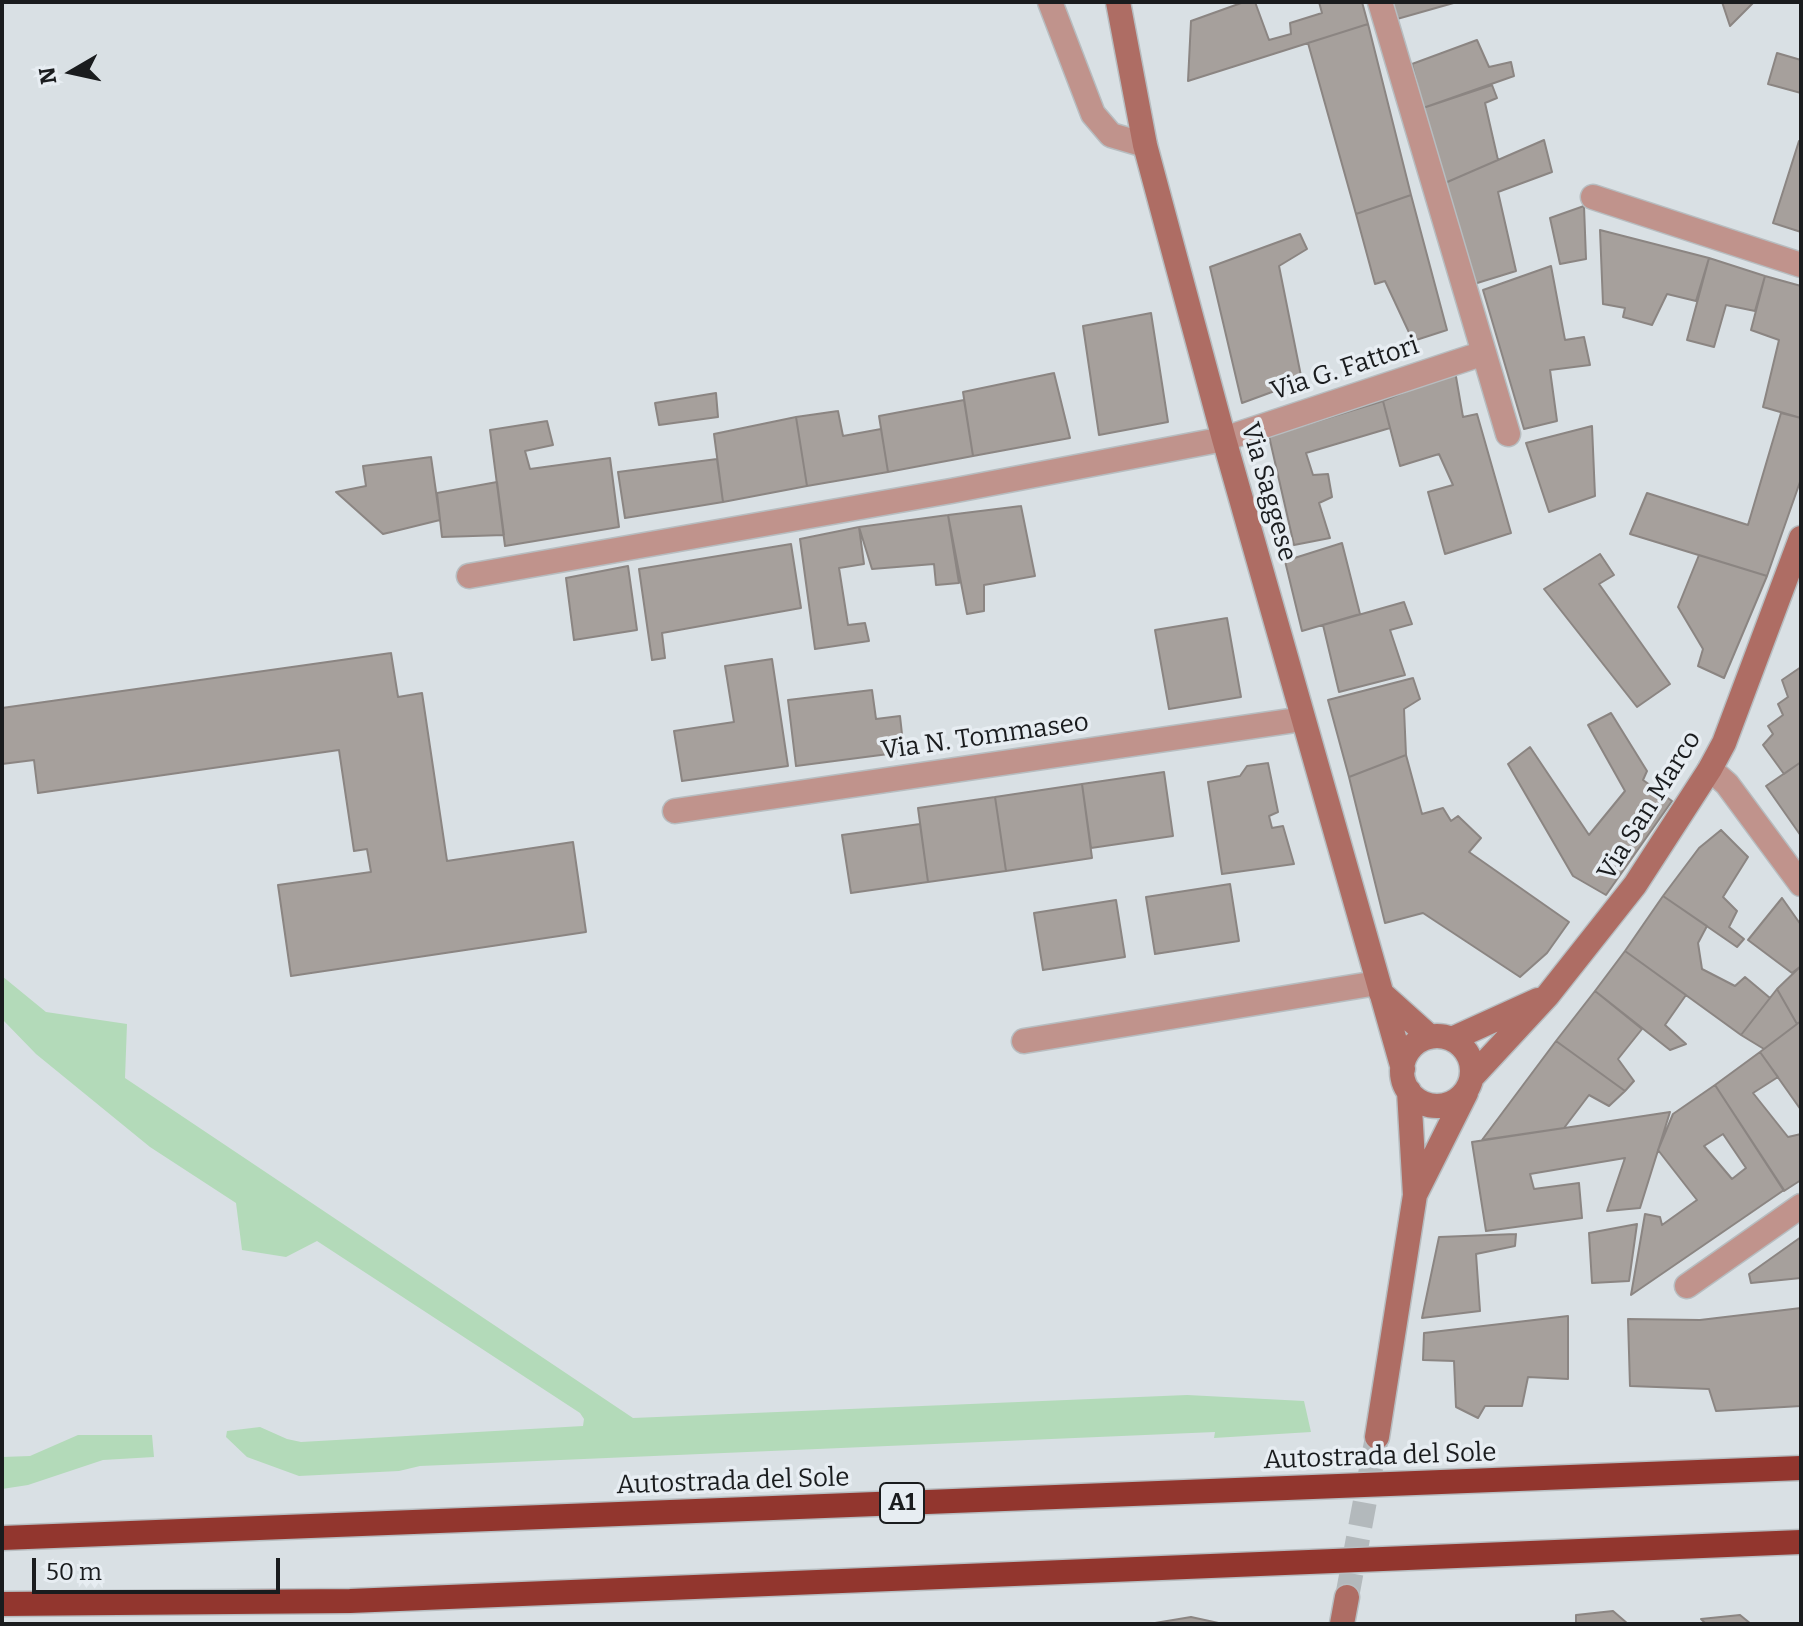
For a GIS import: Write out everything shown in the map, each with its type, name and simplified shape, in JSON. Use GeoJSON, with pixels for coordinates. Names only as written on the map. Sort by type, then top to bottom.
{"type":"FeatureCollection","features":[{"type":"Feature","properties":{"kind":"highway","name":"Autostrada del Sole"},"geometry":{"type":"LineString","coordinates":[[2,1538],[1801,1468]]}},
{"type":"Feature","properties":{"kind":"highway"},"geometry":{"type":"LineString","coordinates":[[2,1604],[350,1601],[1801,1542]]}},
{"type":"Feature","properties":{"kind":"main road","name":"Via Saggese"},"geometry":{"type":"LineString","coordinates":[[1122,3],[1145,145],[1224,439],[1406,1080],[1415,1195]]}},
{"type":"Feature","properties":{"kind":"main road","name":"Via San Marco"},"geometry":{"type":"LineString","coordinates":[[1470,1082],[1548,995],[1635,885],[1710,769],[1724,743],[1801,538]]}},
{"type":"Feature","properties":{"kind":"main road"},"geometry":{"type":"LineString","coordinates":[[1377,1437],[1415,1195],[1470,1082],[1472,1065],[1468,1054],[1441,1038],[1379,988]]}},
{"type":"Feature","properties":{"kind":"main road","name":"Via San Marco"},"geometry":{"type":"LineString","coordinates":[[1441,1038],[1548,995]]}},
{"type":"Feature","properties":{"kind":"main road"},"geometry":{"type":"LineString","coordinates":[[1441,1038],[1419,1041],[1411,1049],[1406,1080],[1428,1105],[1440,1106],[1451,1104],[1470,1082]]}},
{"type":"Feature","properties":{"kind":"main road"},"geometry":{"type":"LineString","coordinates":[[1342,1624],[1347,1597]]}},
{"type":"Feature","properties":{"kind":"street"},"geometry":{"type":"LineString","coordinates":[[1050,2],[1093,114],[1111,135],[1145,145]]}},
{"type":"Feature","properties":{"kind":"street"},"geometry":{"type":"LineString","coordinates":[[1380,2],[1508,434]]}},
{"type":"Feature","properties":{"kind":"street"},"geometry":{"type":"LineString","coordinates":[[1593,197],[1801,265]]}},
{"type":"Feature","properties":{"kind":"street","name":"Via G. Fattori"},"geometry":{"type":"LineString","coordinates":[[469,576],[951,491],[1224,439],[1484,353]]}},
{"type":"Feature","properties":{"kind":"street","name":"Via N. Tommaseo"},"geometry":{"type":"LineString","coordinates":[[675,811],[1303,719]]}},
{"type":"Feature","properties":{"kind":"street"},"geometry":{"type":"LineString","coordinates":[[1710,769],[1727,784],[1801,884]]}},
{"type":"Feature","properties":{"kind":"street"},"geometry":{"type":"LineString","coordinates":[[1024,1041],[1379,988]]}},
{"type":"Feature","properties":{"kind":"street"},"geometry":{"type":"LineString","coordinates":[[1687,1286],[1801,1206]]}},
{"type":"Feature","properties":{"kind":"green space"},"geometry":{"type":"Polygon","coordinates":[[[2,976],[46,1012],[127,1024],[125,1078],[633,1418],[1187,1395],[1304,1401],[1311,1432],[1214,1438],[1215,1432],[420,1466],[399,1471],[299,1476],[247,1457],[226,1437],[227,1431],[260,1427],[301,1442],[583,1426],[584,1419],[580,1413],[317,1241],[286,1257],[242,1250],[236,1203],[150,1147],[36,1054],[2,1019],[2,976]]]}},
{"type":"Feature","properties":{"kind":"green space"},"geometry":{"type":"Polygon","coordinates":[[[78,1435],[152,1435],[154,1457],[103,1460],[28,1485],[2,1489],[2,1457],[30,1456],[78,1435]]]}},
{"type":"Feature","properties":{"kind":"building"},"geometry":{"type":"Polygon","coordinates":[[[1244,2],[1255,2],[1269,40],[1291,34],[1290,23],[1322,13],[1319,2],[1362,2],[1368,24],[1188,81],[1191,21],[1244,2]]]}},
{"type":"Feature","properties":{"kind":"building"},"geometry":{"type":"Polygon","coordinates":[[[1392,2],[1457,2],[1397,19],[1392,2]]]}},
{"type":"Feature","properties":{"kind":"building"},"geometry":{"type":"Polygon","coordinates":[[[1722,2],[1754,2],[1730,26],[1722,2]]]}},
{"type":"Feature","properties":{"kind":"building"},"geometry":{"type":"Polygon","coordinates":[[[1368,24],[1411,195],[1356,214],[1308,43],[1368,24]]]}},
{"type":"Feature","properties":{"kind":"building"},"geometry":{"type":"Polygon","coordinates":[[[1477,40],[1489,67],[1511,62],[1514,76],[1423,108],[1412,64],[1477,40]]]}},
{"type":"Feature","properties":{"kind":"building"},"geometry":{"type":"Polygon","coordinates":[[[1777,53],[1801,60],[1801,93],[1768,84],[1777,53]]]}},
{"type":"Feature","properties":{"kind":"building"},"geometry":{"type":"Polygon","coordinates":[[[1492,85],[1497,98],[1485,103],[1498,160],[1445,183],[1423,108],[1492,85]]]}},
{"type":"Feature","properties":{"kind":"building"},"geometry":{"type":"Polygon","coordinates":[[[1544,140],[1552,172],[1498,192],[1516,271],[1474,284],[1445,183],[1544,140]]]}},
{"type":"Feature","properties":{"kind":"building"},"geometry":{"type":"Polygon","coordinates":[[[1801,142],[1801,232],[1773,223],[1801,142]]]}},
{"type":"Feature","properties":{"kind":"building"},"geometry":{"type":"Polygon","coordinates":[[[1411,195],[1447,330],[1413,341],[1385,281],[1375,284],[1356,214],[1411,195]]]}},
{"type":"Feature","properties":{"kind":"building"},"geometry":{"type":"Polygon","coordinates":[[[1584,206],[1586,259],[1560,264],[1550,218],[1584,206]]]}},
{"type":"Feature","properties":{"kind":"building"},"geometry":{"type":"Polygon","coordinates":[[[1600,230],[1709,258],[1696,301],[1667,294],[1652,325],[1623,317],[1625,308],[1603,304],[1600,230]]]}},
{"type":"Feature","properties":{"kind":"building"},"geometry":{"type":"Polygon","coordinates":[[[1300,234],[1307,249],[1279,266],[1302,381],[1242,403],[1210,267],[1300,234]]]}},
{"type":"Feature","properties":{"kind":"building"},"geometry":{"type":"Polygon","coordinates":[[[1709,258],[1765,276],[1755,311],[1726,305],[1714,347],[1687,340],[1709,258]]]}},
{"type":"Feature","properties":{"kind":"building"},"geometry":{"type":"Polygon","coordinates":[[[1551,266],[1565,340],[1584,337],[1590,365],[1550,370],[1557,421],[1524,429],[1483,290],[1551,266]]]}},
{"type":"Feature","properties":{"kind":"building"},"geometry":{"type":"Polygon","coordinates":[[[1765,276],[1801,286],[1801,418],[1763,407],[1779,340],[1751,330],[1765,276]]]}},
{"type":"Feature","properties":{"kind":"building"},"geometry":{"type":"Polygon","coordinates":[[[1151,313],[1168,422],[1099,435],[1083,326],[1151,313]]]}},
{"type":"Feature","properties":{"kind":"building"},"geometry":{"type":"Polygon","coordinates":[[[1455,371],[1463,417],[1477,414],[1511,533],[1445,554],[1428,492],[1453,485],[1439,454],[1400,466],[1383,401],[1455,371]]]}},
{"type":"Feature","properties":{"kind":"building"},"geometry":{"type":"Polygon","coordinates":[[[1054,373],[1070,438],[973,456],[963,392],[1054,373]]]}},
{"type":"Feature","properties":{"kind":"building"},"geometry":{"type":"Polygon","coordinates":[[[716,393],[718,417],[659,425],[655,403],[716,393]]]}},
{"type":"Feature","properties":{"kind":"building"},"geometry":{"type":"Polygon","coordinates":[[[964,400],[973,456],[888,472],[879,416],[964,400]]]}},
{"type":"Feature","properties":{"kind":"building"},"geometry":{"type":"Polygon","coordinates":[[[1383,401],[1390,428],[1306,453],[1313,475],[1328,474],[1332,497],[1319,503],[1330,538],[1294,545],[1269,436],[1383,401]]]}},
{"type":"Feature","properties":{"kind":"building"},"geometry":{"type":"Polygon","coordinates":[[[838,411],[843,436],[881,429],[888,472],[807,486],[796,417],[838,411]]]}},
{"type":"Feature","properties":{"kind":"building"},"geometry":{"type":"Polygon","coordinates":[[[1781,413],[1801,418],[1801,479],[1767,576],[1630,534],[1647,493],[1748,525],[1781,413]]]}},
{"type":"Feature","properties":{"kind":"building"},"geometry":{"type":"Polygon","coordinates":[[[796,417],[807,486],[723,502],[714,434],[796,417]]]}},
{"type":"Feature","properties":{"kind":"building"},"geometry":{"type":"Polygon","coordinates":[[[547,421],[553,445],[525,451],[530,469],[610,458],[619,527],[505,546],[490,430],[547,421]]]}},
{"type":"Feature","properties":{"kind":"building"},"geometry":{"type":"Polygon","coordinates":[[[1592,426],[1595,496],[1549,512],[1526,443],[1592,426]]]}},
{"type":"Feature","properties":{"kind":"building"},"geometry":{"type":"Polygon","coordinates":[[[431,457],[440,520],[383,534],[336,492],[366,486],[363,466],[431,457]]]}},
{"type":"Feature","properties":{"kind":"building"},"geometry":{"type":"Polygon","coordinates":[[[717,459],[723,502],[625,518],[618,472],[717,459]]]}},
{"type":"Feature","properties":{"kind":"building"},"geometry":{"type":"Polygon","coordinates":[[[497,482],[504,535],[442,537],[437,493],[497,482]]]}},
{"type":"Feature","properties":{"kind":"building"},"geometry":{"type":"Polygon","coordinates":[[[1021,506],[1035,576],[984,585],[984,611],[967,614],[948,515],[1021,506]]]}},
{"type":"Feature","properties":{"kind":"building"},"geometry":{"type":"Polygon","coordinates":[[[948,515],[959,583],[936,585],[934,564],[872,569],[859,527],[948,515]]]}},
{"type":"Feature","properties":{"kind":"building"},"geometry":{"type":"Polygon","coordinates":[[[859,527],[864,564],[839,568],[848,625],[865,623],[869,641],[815,649],[800,539],[859,527]]]}},
{"type":"Feature","properties":{"kind":"building"},"geometry":{"type":"Polygon","coordinates":[[[1342,543],[1360,614],[1302,631],[1285,561],[1342,543]]]}},
{"type":"Feature","properties":{"kind":"building"},"geometry":{"type":"Polygon","coordinates":[[[791,544],[801,608],[662,633],[665,658],[652,660],[639,569],[791,544]]]}},
{"type":"Feature","properties":{"kind":"building"},"geometry":{"type":"Polygon","coordinates":[[[1600,554],[1614,575],[1599,584],[1670,684],[1637,707],[1544,589],[1600,554]]]}},
{"type":"Feature","properties":{"kind":"building"},"geometry":{"type":"Polygon","coordinates":[[[1699,555],[1767,576],[1724,678],[1698,666],[1703,649],[1678,607],[1699,555]]]}},
{"type":"Feature","properties":{"kind":"building"},"geometry":{"type":"Polygon","coordinates":[[[628,566],[637,630],[574,640],[566,578],[628,566]]]}},
{"type":"Feature","properties":{"kind":"building"},"geometry":{"type":"Polygon","coordinates":[[[1404,602],[1412,624],[1390,630],[1405,675],[1339,692],[1323,625],[1404,602]]]}},
{"type":"Feature","properties":{"kind":"building"},"geometry":{"type":"Polygon","coordinates":[[[1227,618],[1241,697],[1169,709],[1155,630],[1227,618]]]}},
{"type":"Feature","properties":{"kind":"building"},"geometry":{"type":"Polygon","coordinates":[[[391,653],[398,697],[422,693],[447,861],[573,842],[586,932],[291,976],[278,885],[371,872],[367,849],[354,851],[339,750],[38,793],[34,760],[2,764],[2,708],[391,653]]]}},
{"type":"Feature","properties":{"kind":"building"},"geometry":{"type":"Polygon","coordinates":[[[772,659],[788,766],[682,781],[674,731],[734,722],[725,666],[772,659]]]}},
{"type":"Feature","properties":{"kind":"building"},"geometry":{"type":"Polygon","coordinates":[[[1801,667],[1801,762],[1784,774],[1763,745],[1773,734],[1768,726],[1783,715],[1778,704],[1788,697],[1782,680],[1801,667]]]}},
{"type":"Feature","properties":{"kind":"building"},"geometry":{"type":"Polygon","coordinates":[[[1413,678],[1420,699],[1404,709],[1406,755],[1349,777],[1328,700],[1413,678]]]}},
{"type":"Feature","properties":{"kind":"building"},"geometry":{"type":"Polygon","coordinates":[[[872,690],[876,719],[900,716],[904,752],[796,766],[788,700],[872,690]]]}},
{"type":"Feature","properties":{"kind":"building"},"geometry":{"type":"Polygon","coordinates":[[[1611,713],[1647,771],[1643,780],[1672,801],[1606,895],[1573,876],[1508,764],[1530,747],[1589,835],[1625,791],[1588,725],[1611,713]]]}},
{"type":"Feature","properties":{"kind":"building"},"geometry":{"type":"Polygon","coordinates":[[[1406,755],[1422,814],[1443,808],[1451,821],[1458,816],[1481,838],[1469,852],[1569,922],[1547,953],[1520,977],[1423,913],[1385,923],[1349,777],[1406,755]]]}},
{"type":"Feature","properties":{"kind":"building"},"geometry":{"type":"Polygon","coordinates":[[[1801,762],[1801,836],[1766,786],[1801,762]]]}},
{"type":"Feature","properties":{"kind":"building"},"geometry":{"type":"Polygon","coordinates":[[[1268,763],[1278,812],[1269,816],[1272,828],[1283,826],[1294,864],[1222,874],[1208,782],[1240,776],[1247,766],[1268,763]]]}},
{"type":"Feature","properties":{"kind":"building"},"geometry":{"type":"Polygon","coordinates":[[[1164,772],[1173,836],[1091,848],[1082,784],[1164,772]]]}},
{"type":"Feature","properties":{"kind":"building"},"geometry":{"type":"Polygon","coordinates":[[[1082,784],[1092,858],[1006,871],[995,797],[1082,784]]]}},
{"type":"Feature","properties":{"kind":"building"},"geometry":{"type":"Polygon","coordinates":[[[995,797],[1006,871],[928,882],[918,808],[995,797]]]}},
{"type":"Feature","properties":{"kind":"building"},"geometry":{"type":"Polygon","coordinates":[[[920,824],[928,882],[851,893],[842,835],[920,824]]]}},
{"type":"Feature","properties":{"kind":"building"},"geometry":{"type":"Polygon","coordinates":[[[1721,830],[1748,857],[1723,897],[1737,911],[1729,927],[1744,939],[1737,947],[1663,896],[1699,848],[1721,830]]]}},
{"type":"Feature","properties":{"kind":"building"},"geometry":{"type":"Polygon","coordinates":[[[1230,884],[1239,941],[1155,954],[1146,897],[1230,884]]]}},
{"type":"Feature","properties":{"kind":"building"},"geometry":{"type":"Polygon","coordinates":[[[1663,896],[1707,926],[1698,943],[1702,969],[1735,986],[1745,977],[1770,998],[1741,1035],[1625,951],[1663,896]]]}},
{"type":"Feature","properties":{"kind":"building"},"geometry":{"type":"Polygon","coordinates":[[[1782,898],[1801,925],[1801,966],[1792,973],[1748,940],[1782,898]]]}},
{"type":"Feature","properties":{"kind":"building"},"geometry":{"type":"Polygon","coordinates":[[[1116,900],[1125,957],[1043,970],[1034,913],[1116,900]]]}},
{"type":"Feature","properties":{"kind":"building"},"geometry":{"type":"Polygon","coordinates":[[[1625,951],[1686,995],[1665,1025],[1686,1044],[1670,1050],[1595,991],[1625,951]]]}},
{"type":"Feature","properties":{"kind":"building"},"geometry":{"type":"Polygon","coordinates":[[[1801,966],[1801,1021],[1797,1024],[1777,989],[1801,966]]]}},
{"type":"Feature","properties":{"kind":"building"},"geometry":{"type":"Polygon","coordinates":[[[1777,989],[1797,1024],[1764,1049],[1741,1035],[1777,989]]]}},
{"type":"Feature","properties":{"kind":"building"},"geometry":{"type":"Polygon","coordinates":[[[1595,991],[1642,1029],[1618,1059],[1634,1081],[1625,1091],[1556,1041],[1595,991]]]}},
{"type":"Feature","properties":{"kind":"building"},"geometry":{"type":"Polygon","coordinates":[[[1801,1021],[1801,1110],[1760,1052],[1801,1021]]]}},
{"type":"Feature","properties":{"kind":"building"},"geometry":{"type":"Polygon","coordinates":[[[1556,1041],[1625,1091],[1609,1106],[1589,1095],[1564,1128],[1482,1140],[1556,1041]]]}},
{"type":"Feature","properties":{"kind":"building"},"geometry":{"type":"Polygon","coordinates":[[[1760,1052],[1778,1077],[1753,1093],[1788,1137],[1801,1134],[1801,1180],[1784,1191],[1715,1085],[1760,1052]]]}},
{"type":"Feature","properties":{"kind":"building"},"geometry":{"type":"Polygon","coordinates":[[[1715,1085],[1784,1190],[1631,1295],[1645,1214],[1660,1217],[1662,1225],[1697,1200],[1658,1150],[1673,1114],[1715,1085]],[[1723,1134],[1704,1146],[1732,1179],[1746,1168],[1723,1134]]]}},
{"type":"Feature","properties":{"kind":"building"},"geometry":{"type":"Polygon","coordinates":[[[1670,1112],[1640,1208],[1607,1211],[1625,1158],[1530,1174],[1534,1189],[1579,1183],[1582,1218],[1486,1231],[1472,1142],[1670,1112]]]}},
{"type":"Feature","properties":{"kind":"building"},"geometry":{"type":"Polygon","coordinates":[[[1637,1224],[1629,1281],[1592,1283],[1589,1233],[1637,1224]]]}},
{"type":"Feature","properties":{"kind":"building"},"geometry":{"type":"Polygon","coordinates":[[[1516,1234],[1515,1246],[1476,1254],[1480,1311],[1422,1318],[1439,1237],[1516,1234]]]}},
{"type":"Feature","properties":{"kind":"building"},"geometry":{"type":"Polygon","coordinates":[[[1801,1237],[1801,1278],[1751,1283],[1749,1274],[1801,1237]]]}},
{"type":"Feature","properties":{"kind":"building"},"geometry":{"type":"Polygon","coordinates":[[[1801,1308],[1801,1406],[1716,1411],[1709,1389],[1630,1386],[1628,1319],[1700,1320],[1801,1308]]]}},
{"type":"Feature","properties":{"kind":"building"},"geometry":{"type":"Polygon","coordinates":[[[1568,1316],[1568,1379],[1528,1377],[1522,1406],[1485,1406],[1478,1418],[1456,1407],[1454,1361],[1423,1360],[1424,1333],[1568,1316]]]}},
{"type":"Feature","properties":{"kind":"building"},"geometry":{"type":"Polygon","coordinates":[[[1613,1611],[1628,1624],[1576,1624],[1576,1615],[1613,1611]]]}},
{"type":"Feature","properties":{"kind":"building"},"geometry":{"type":"Polygon","coordinates":[[[1740,1615],[1751,1624],[1706,1624],[1701,1619],[1740,1615]]]}},
{"type":"Feature","properties":{"kind":"building"},"geometry":{"type":"Polygon","coordinates":[[[1191,1617],[1223,1624],[1149,1624],[1191,1617]]]}},
{"type":"Feature","properties":{"kind":"tunnel"},"geometry":{"type":"LineString","coordinates":[[1347,1597],[1377,1437]]}}]}
